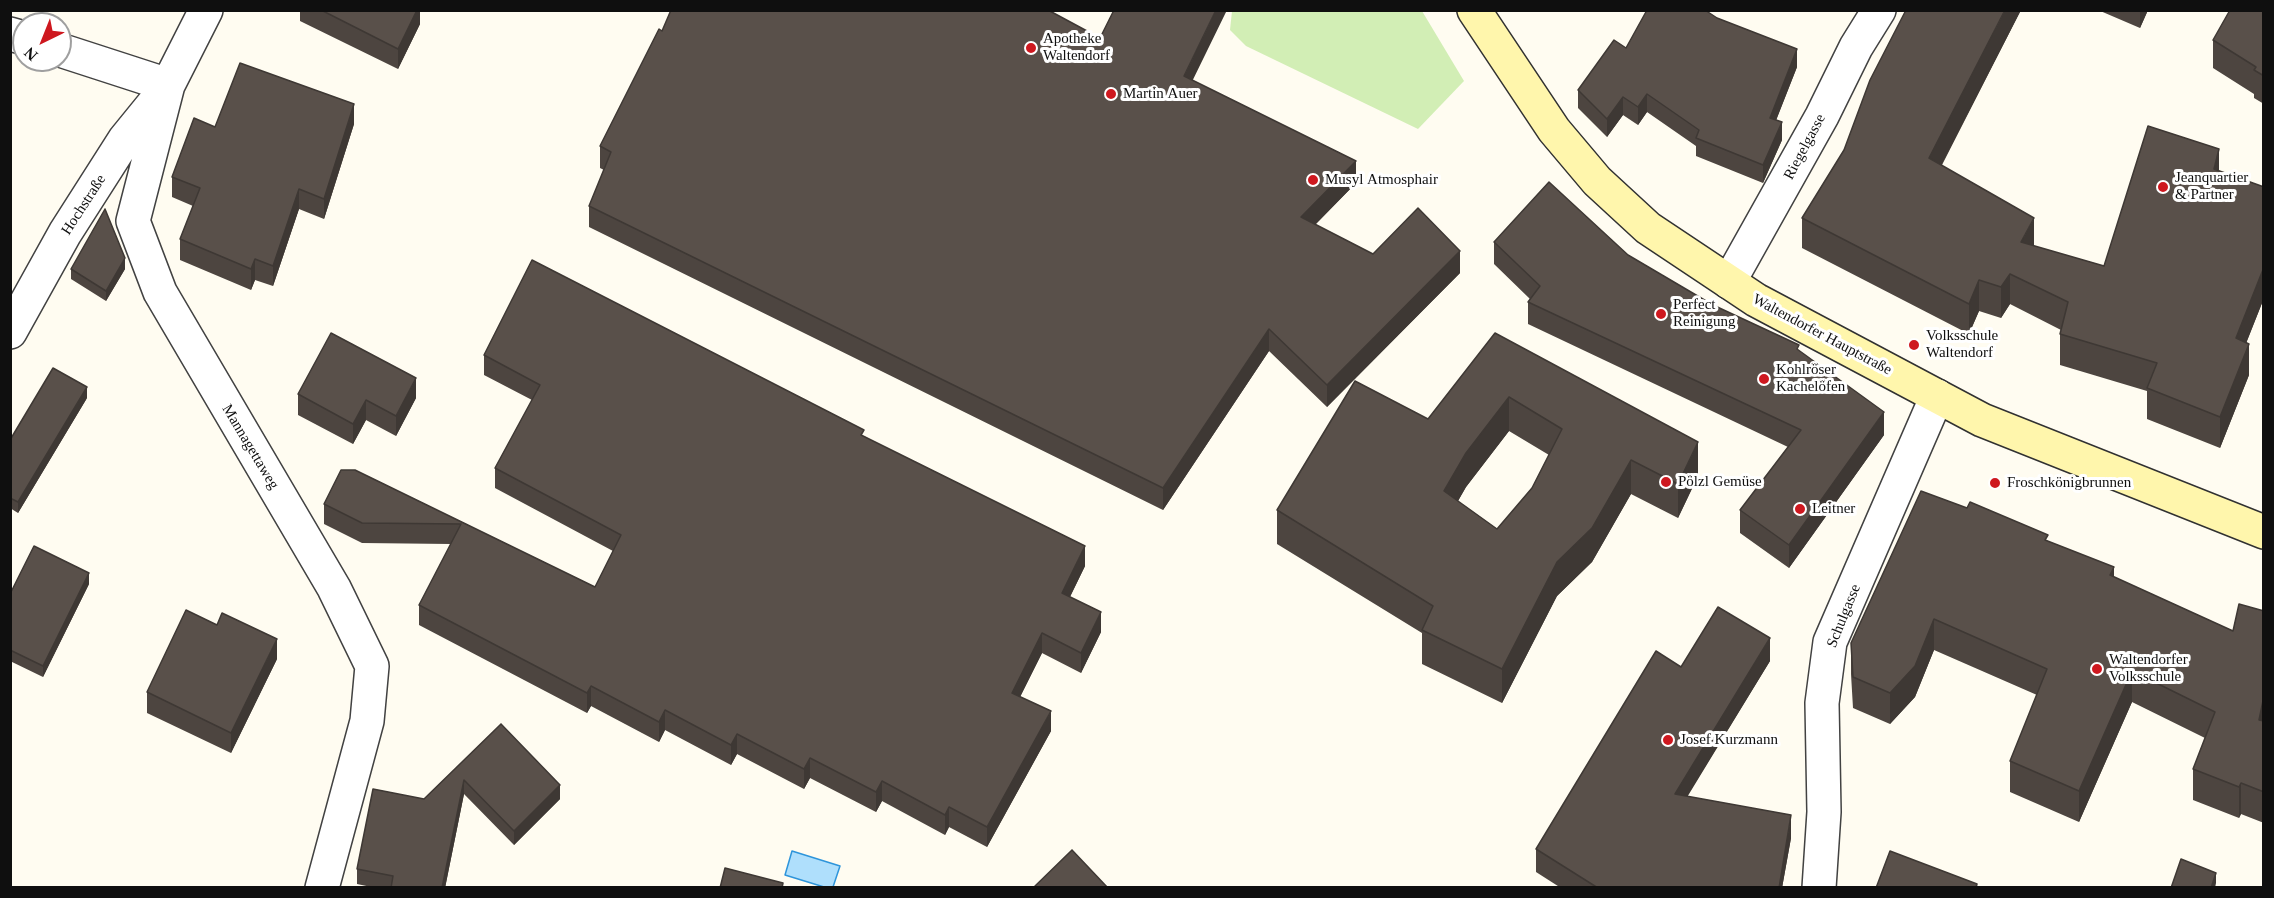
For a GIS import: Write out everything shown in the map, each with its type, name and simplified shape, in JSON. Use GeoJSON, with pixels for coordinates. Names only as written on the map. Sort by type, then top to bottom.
{"type":"FeatureCollection","features":[{"type":"Feature","properties":{"kind":"main road","name":"Waltendorfer Hauptstraße"},"geometry":{"type":"LineString","coordinates":[[1474,10],[1554,130],[1597,181],[1648,228],[1756,300],[2007,431],[2264,532]]}},
{"type":"Feature","properties":{"kind":"street","name":"Mannagettaweg"},"geometry":{"type":"LineString","coordinates":[[206,10],[168,85],[133,221],[142,251],[160,292],[334,588],[372,666],[367,722],[322,888]]}},
{"type":"Feature","properties":{"kind":"street","name":"Riegelgasse"},"geometry":{"type":"LineString","coordinates":[[1729,282],[1822,116],[1856,47],[1879,10]]}},
{"type":"Feature","properties":{"kind":"street"},"geometry":{"type":"LineString","coordinates":[[72,54],[168,85]]}},
{"type":"Feature","properties":{"kind":"street","name":"Hochstraße"},"geometry":{"type":"LineString","coordinates":[[10,332],[65,233],[125,140],[168,85]]}},
{"type":"Feature","properties":{"kind":"street","name":"Schulgasse"},"geometry":{"type":"LineString","coordinates":[[1819,888],[1824,812],[1822,703],[1830,642],[1937,396]]}},
{"type":"Feature","properties":{"kind":"green space"},"geometry":{"type":"Polygon","coordinates":[[[1232,11],[1422,11],[1464,81],[1418,129],[1246,46],[1230,30],[1232,11]]]}},
{"type":"Feature","properties":{"kind":"water"},"geometry":{"type":"Polygon","coordinates":[[[792,851],[840,866],[833,887],[824,887],[785,875],[792,851]]]}},
{"type":"Feature","properties":{"kind":"building"},"geometry":{"type":"Polygon","coordinates":[[[321,10],[417,10],[398,49],[321,10]]]}},
{"type":"Feature","properties":{"kind":"building"},"geometry":{"type":"Polygon","coordinates":[[[671,10],[1048,10],[1100,38],[1114,10],[1216,10],[1184,76],[1356,161],[1301,217],[1373,254],[1418,208],[1460,251],[1327,385],[1269,329],[1163,488],[589,206],[611,152],[600,146],[659,29],[662,31],[671,10]]]}},
{"type":"Feature","properties":{"kind":"building"},"geometry":{"type":"Polygon","coordinates":[[[1647,10],[1705,10],[1717,18],[1797,49],[1770,118],[1782,122],[1763,165],[1696,138],[1699,130],[1647,94],[1638,107],[1623,97],[1607,119],[1578,90],[1614,40],[1626,48],[1647,10]]]}},
{"type":"Feature","properties":{"kind":"building"},"geometry":{"type":"Polygon","coordinates":[[[1906,10],[2005,10],[1929,158],[2034,218],[2021,242],[2104,266],[2148,126],[2219,149],[2214,169],[2264,187],[2264,267],[2236,338],[2249,344],[2220,417],[2147,388],[2157,363],[2060,334],[2068,302],[2010,274],[2001,287],[1979,280],[1969,304],[1802,218],[1844,150],[1870,80],[1906,10]]]}},
{"type":"Feature","properties":{"kind":"building"},"geometry":{"type":"Polygon","coordinates":[[[2230,10],[2264,10],[2264,76],[2254,70],[2256,67],[2213,40],[2230,10]]]}},
{"type":"Feature","properties":{"kind":"building"},"geometry":{"type":"Polygon","coordinates":[[[240,63],[354,104],[324,199],[299,189],[273,266],[255,259],[251,269],[180,239],[200,188],[172,177],[194,118],[215,127],[240,63]]]}},
{"type":"Feature","properties":{"kind":"building"},"geometry":{"type":"Polygon","coordinates":[[[1549,182],[1628,255],[1713,305],[1799,345],[1797,349],[1884,412],[1789,545],[1740,510],[1801,430],[1528,302],[1540,286],[1494,242],[1549,182]]]}},
{"type":"Feature","properties":{"kind":"building"},"geometry":{"type":"Polygon","coordinates":[[[105,209],[125,258],[106,291],[71,269],[105,209]]]}},
{"type":"Feature","properties":{"kind":"building"},"geometry":{"type":"Polygon","coordinates":[[[532,260],[864,430],[861,435],[1085,546],[1062,593],[1101,612],[1081,653],[1042,633],[1012,693],[1051,711],[987,827],[949,807],[945,815],[882,781],[876,792],[810,758],[804,769],[737,734],[731,745],[665,710],[659,722],[591,686],[587,693],[419,605],[461,524],[362,523],[324,504],[341,470],[355,470],[595,587],[621,535],[495,468],[540,385],[484,355],[532,260]]]}},
{"type":"Feature","properties":{"kind":"building"},"geometry":{"type":"Polygon","coordinates":[[[331,333],[416,378],[396,416],[366,400],[353,424],[298,394],[331,333]]]}},
{"type":"Feature","properties":{"kind":"building"},"geometry":{"type":"Polygon","coordinates":[[[1495,333],[1698,442],[1678,484],[1631,460],[1592,528],[1557,562],[1502,669],[1422,630],[1433,606],[1277,510],[1355,381],[1428,419],[1495,333]],[[1509,397],[1466,453],[1444,491],[1497,529],[1532,488],[1562,429],[1509,397]]]}},
{"type":"Feature","properties":{"kind":"building"},"geometry":{"type":"Polygon","coordinates":[[[53,368],[87,387],[18,502],[10,498],[10,440],[53,368]]]}},
{"type":"Feature","properties":{"kind":"building","name":"Waltendorfer Volksschule"},"geometry":{"type":"Polygon","coordinates":[[[1921,491],[1967,508],[1970,502],[2048,535],[2045,540],[2114,567],[2110,575],[2233,631],[2239,604],[2264,611],[2264,696],[2259,720],[2264,721],[2264,792],[2241,783],[2239,787],[2193,769],[2215,712],[2132,671],[2079,791],[2010,761],[2047,669],[1934,619],[1915,666],[1890,693],[1853,677],[1851,643],[1921,491]]]}},
{"type":"Feature","properties":{"kind":"building"},"geometry":{"type":"Polygon","coordinates":[[[34,546],[89,573],[43,666],[10,650],[10,594],[34,546]]]}},
{"type":"Feature","properties":{"kind":"building"},"geometry":{"type":"Polygon","coordinates":[[[1718,607],[1770,638],[1675,794],[1791,815],[1779,888],[1598,888],[1536,849],[1656,651],[1681,667],[1718,607]]]}},
{"type":"Feature","properties":{"kind":"building"},"geometry":{"type":"Polygon","coordinates":[[[186,610],[217,625],[222,613],[277,639],[231,733],[147,692],[186,610]]]}},
{"type":"Feature","properties":{"kind":"building"},"geometry":{"type":"Polygon","coordinates":[[[501,724],[560,785],[514,831],[464,780],[442,888],[391,888],[393,876],[357,869],[373,789],[424,799],[501,724]]]}},
{"type":"Feature","properties":{"kind":"building"},"geometry":{"type":"Polygon","coordinates":[[[1072,850],[1108,888],[1033,888],[1072,850]]]}},
{"type":"Feature","properties":{"kind":"building"},"geometry":{"type":"Polygon","coordinates":[[[1890,851],[1977,884],[1976,888],[1876,888],[1890,851]]]}},
{"type":"Feature","properties":{"kind":"building"},"geometry":{"type":"Polygon","coordinates":[[[2181,859],[2216,873],[2211,888],[2171,888],[2181,859]]]}},
{"type":"Feature","properties":{"kind":"building"},"geometry":{"type":"Polygon","coordinates":[[[725,868],[783,883],[782,888],[720,888],[725,868]]]}},
{"type":"Feature","properties":{"kind":"place","name":"Apotheke Waltendorf"},"geometry":{"type":"Point","coordinates":[1031,48]}},
{"type":"Feature","properties":{"kind":"place","name":"Martin Auer"},"geometry":{"type":"Point","coordinates":[1111,94]}},
{"type":"Feature","properties":{"kind":"place","name":"Musyl Atmosphair"},"geometry":{"type":"Point","coordinates":[1313,180]}},
{"type":"Feature","properties":{"kind":"place","name":"Jeanquartier & Partner"},"geometry":{"type":"Point","coordinates":[2163,187]}},
{"type":"Feature","properties":{"kind":"place","name":"Perfect Reinigung"},"geometry":{"type":"Point","coordinates":[1661,314]}},
{"type":"Feature","properties":{"kind":"place","name":"Volksschule Waltendorf"},"geometry":{"type":"Point","coordinates":[1914,345]}},
{"type":"Feature","properties":{"kind":"place","name":"Kohlröser Kachelöfen"},"geometry":{"type":"Point","coordinates":[1764,379]}},
{"type":"Feature","properties":{"kind":"place","name":"Pölzl Gemüse"},"geometry":{"type":"Point","coordinates":[1666,482]}},
{"type":"Feature","properties":{"kind":"place","name":"Froschkönigbrunnen"},"geometry":{"type":"Point","coordinates":[1995,483]}},
{"type":"Feature","properties":{"kind":"place","name":"Leitner"},"geometry":{"type":"Point","coordinates":[1800,509]}},
{"type":"Feature","properties":{"kind":"place","name":"Waltendorfer Volksschule"},"geometry":{"type":"Point","coordinates":[2097,669]}},
{"type":"Feature","properties":{"kind":"place","name":"Josef Kurzmann"},"geometry":{"type":"Point","coordinates":[1668,740]}}]}
